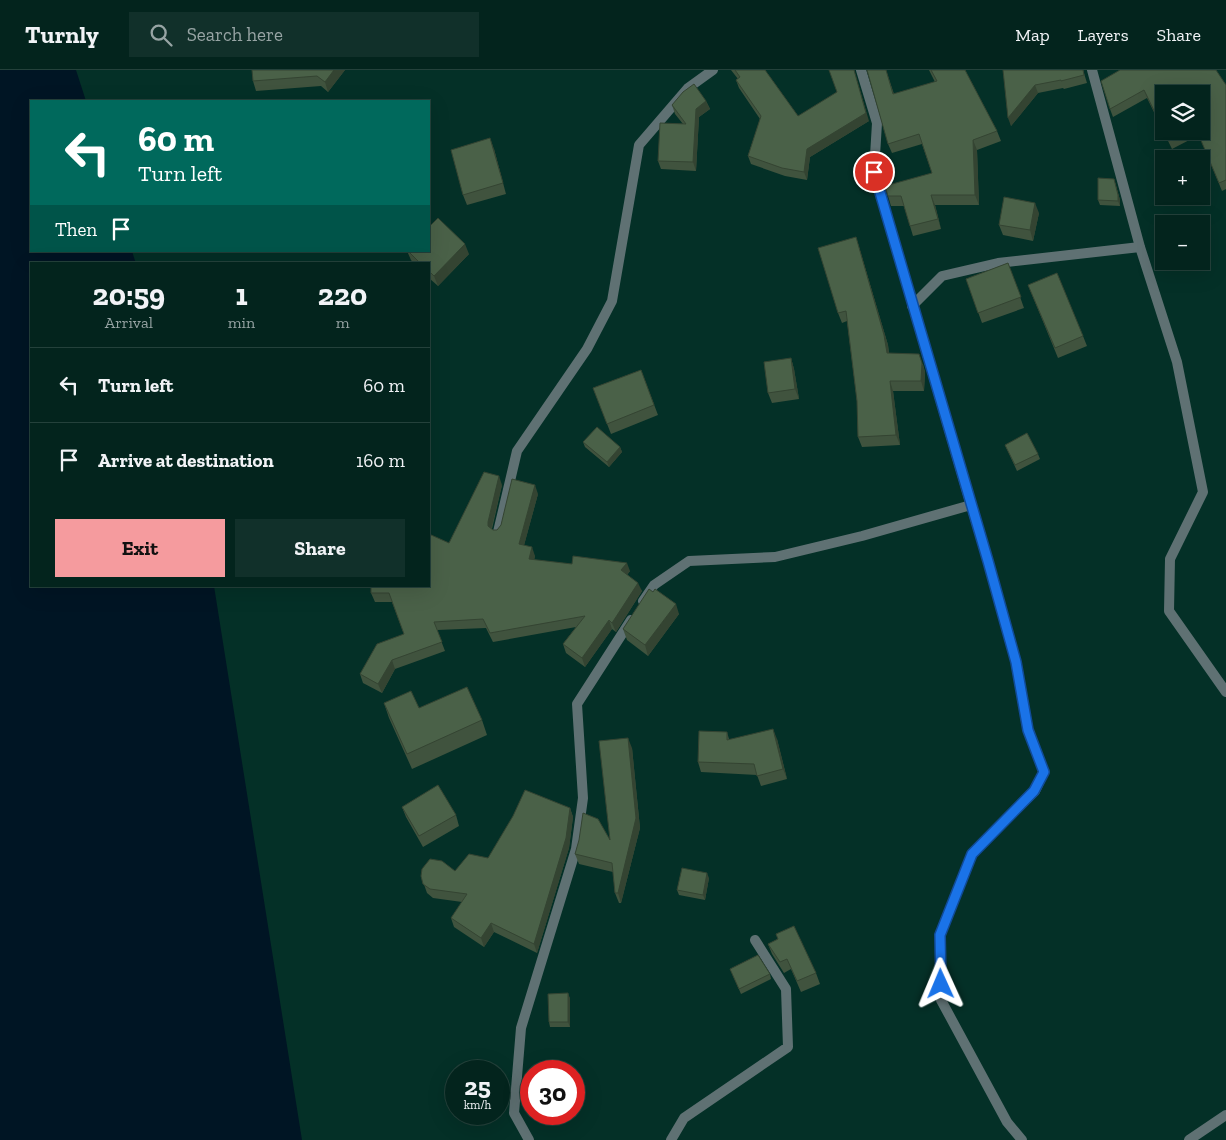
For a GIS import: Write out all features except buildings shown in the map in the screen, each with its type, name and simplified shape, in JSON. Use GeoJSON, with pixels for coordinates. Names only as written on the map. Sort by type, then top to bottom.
{"type":"FeatureCollection","features":[{"type":"Feature","properties":{"kind":"street"},"geometry":{"type":"LineString","coordinates":[[498,532],[517,451],[587,349],[612,301],[639,145],[688,88],[713,70]]}},
{"type":"Feature","properties":{"kind":"street"},"geometry":{"type":"LineString","coordinates":[[861,70],[877,123],[874,172],[1016,662],[1028,730],[1044,772],[1034,791],[972,854],[940,935],[941,1000],[1007,1122],[1022,1140]]}},
{"type":"Feature","properties":{"kind":"street"},"geometry":{"type":"LineString","coordinates":[[1092,70],[1140,247],[1177,362],[1204,492],[1170,559],[1169,611],[1226,692]]}},
{"type":"Feature","properties":{"kind":"street"},"geometry":{"type":"LineString","coordinates":[[912,306],[942,276],[998,263],[1140,247]]}},
{"type":"Feature","properties":{"kind":"street"},"geometry":{"type":"LineString","coordinates":[[529,1140],[514,1113],[521,1028],[576,849],[583,798],[577,704],[654,585],[689,561],[775,557],[862,536],[971,505]]}},
{"type":"Feature","properties":{"kind":"street"},"geometry":{"type":"LineString","coordinates":[[671,1140],[684,1118],[788,1047],[786,989],[755,940]]}},
{"type":"Feature","properties":{"kind":"street"},"geometry":{"type":"LineString","coordinates":[[1189,1140],[1226,1115]]}},
{"type":"Feature","properties":{"kind":"water"},"geometry":{"type":"Polygon","coordinates":[[[0,70],[76,70],[86,100],[30,100],[30,252],[132,252],[135,262],[30,262],[30,587],[214,587],[302,1140],[0,1140],[0,70]]]}},
{"type":"Feature","properties":{"kind":"route"},"geometry":{"type":"LineString","coordinates":[[874,172],[1016,662],[1028,730],[1044,772],[1034,791],[972,854],[940,935],[941,984]]}}]}
